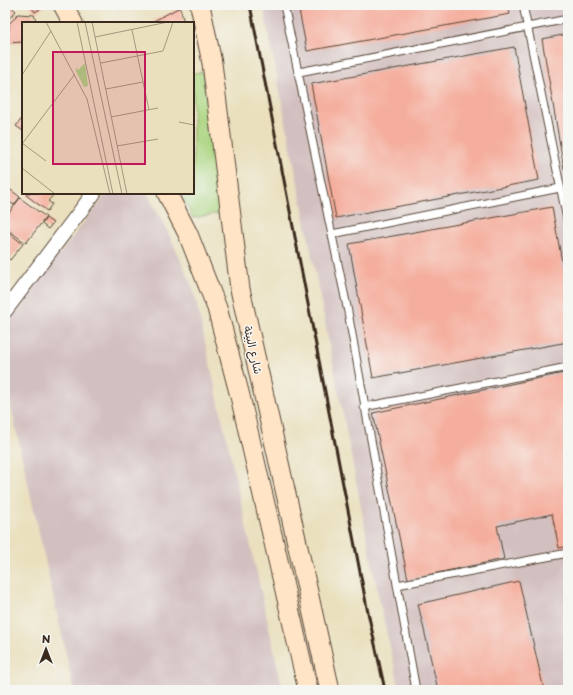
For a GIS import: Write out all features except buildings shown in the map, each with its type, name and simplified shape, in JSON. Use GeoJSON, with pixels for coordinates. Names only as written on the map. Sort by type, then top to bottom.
{"type":"FeatureCollection","features":[{"type":"Feature","properties":{"kind":"main road"},"geometry":{"type":"LineString","coordinates":[[63,5],[72,22]]}},
{"type":"Feature","properties":{"kind":"main road","name":"شارع البيئة"},"geometry":{"type":"LineString","coordinates":[[200,5],[212,63],[240,289],[330,690]]}},
{"type":"Feature","properties":{"kind":"main road"},"geometry":{"type":"LineString","coordinates":[[168,194],[188,234],[212,292],[240,396],[308,690]]}},
{"type":"Feature","properties":{"kind":"main road"},"geometry":{"type":"LineString","coordinates":[[240,396],[263,391]]}},
{"type":"Feature","properties":{"kind":"main road"},"geometry":{"type":"LineString","coordinates":[[276,552],[298,547]]}},
{"type":"Feature","properties":{"kind":"main road"},"geometry":{"type":"LineString","coordinates":[[299,651],[320,647]]}},
{"type":"Feature","properties":{"kind":"street"},"geometry":{"type":"LineString","coordinates":[[5,311],[93,194]]}},
{"type":"Feature","properties":{"kind":"lane"},"geometry":{"type":"LineString","coordinates":[[284,5],[332,234],[416,690]]}},
{"type":"Feature","properties":{"kind":"lane"},"geometry":{"type":"LineString","coordinates":[[523,5],[568,224]]}},
{"type":"Feature","properties":{"kind":"lane"},"geometry":{"type":"LineString","coordinates":[[299,72],[568,19]]}},
{"type":"Feature","properties":{"kind":"lane"},"geometry":{"type":"LineString","coordinates":[[332,234],[560,188]]}},
{"type":"Feature","properties":{"kind":"lane"},"geometry":{"type":"LineString","coordinates":[[364,407],[568,367]]}},
{"type":"Feature","properties":{"kind":"lane"},"geometry":{"type":"LineString","coordinates":[[397,585],[568,553]]}},
{"type":"Feature","properties":{"kind":"shaded area"},"geometry":{"type":"Polygon","coordinates":[[[263,5],[568,5],[568,690],[400,690],[380,604],[263,5]]]}},
{"type":"Feature","properties":{"kind":"shaded area"},"geometry":{"type":"Polygon","coordinates":[[[106,194],[148,194],[169,234],[193,288],[283,690],[74,690],[5,380],[5,322],[106,194]]]}},
{"type":"Feature","properties":{"kind":"green space"},"geometry":{"type":"Polygon","coordinates":[[[203,72],[221,213],[193,218],[181,194],[194,194],[194,73],[203,72]]]}},
{"type":"Feature","properties":{"kind":"railway"},"geometry":{"type":"LineString","coordinates":[[250,5],[367,608],[385,690]]}}]}
